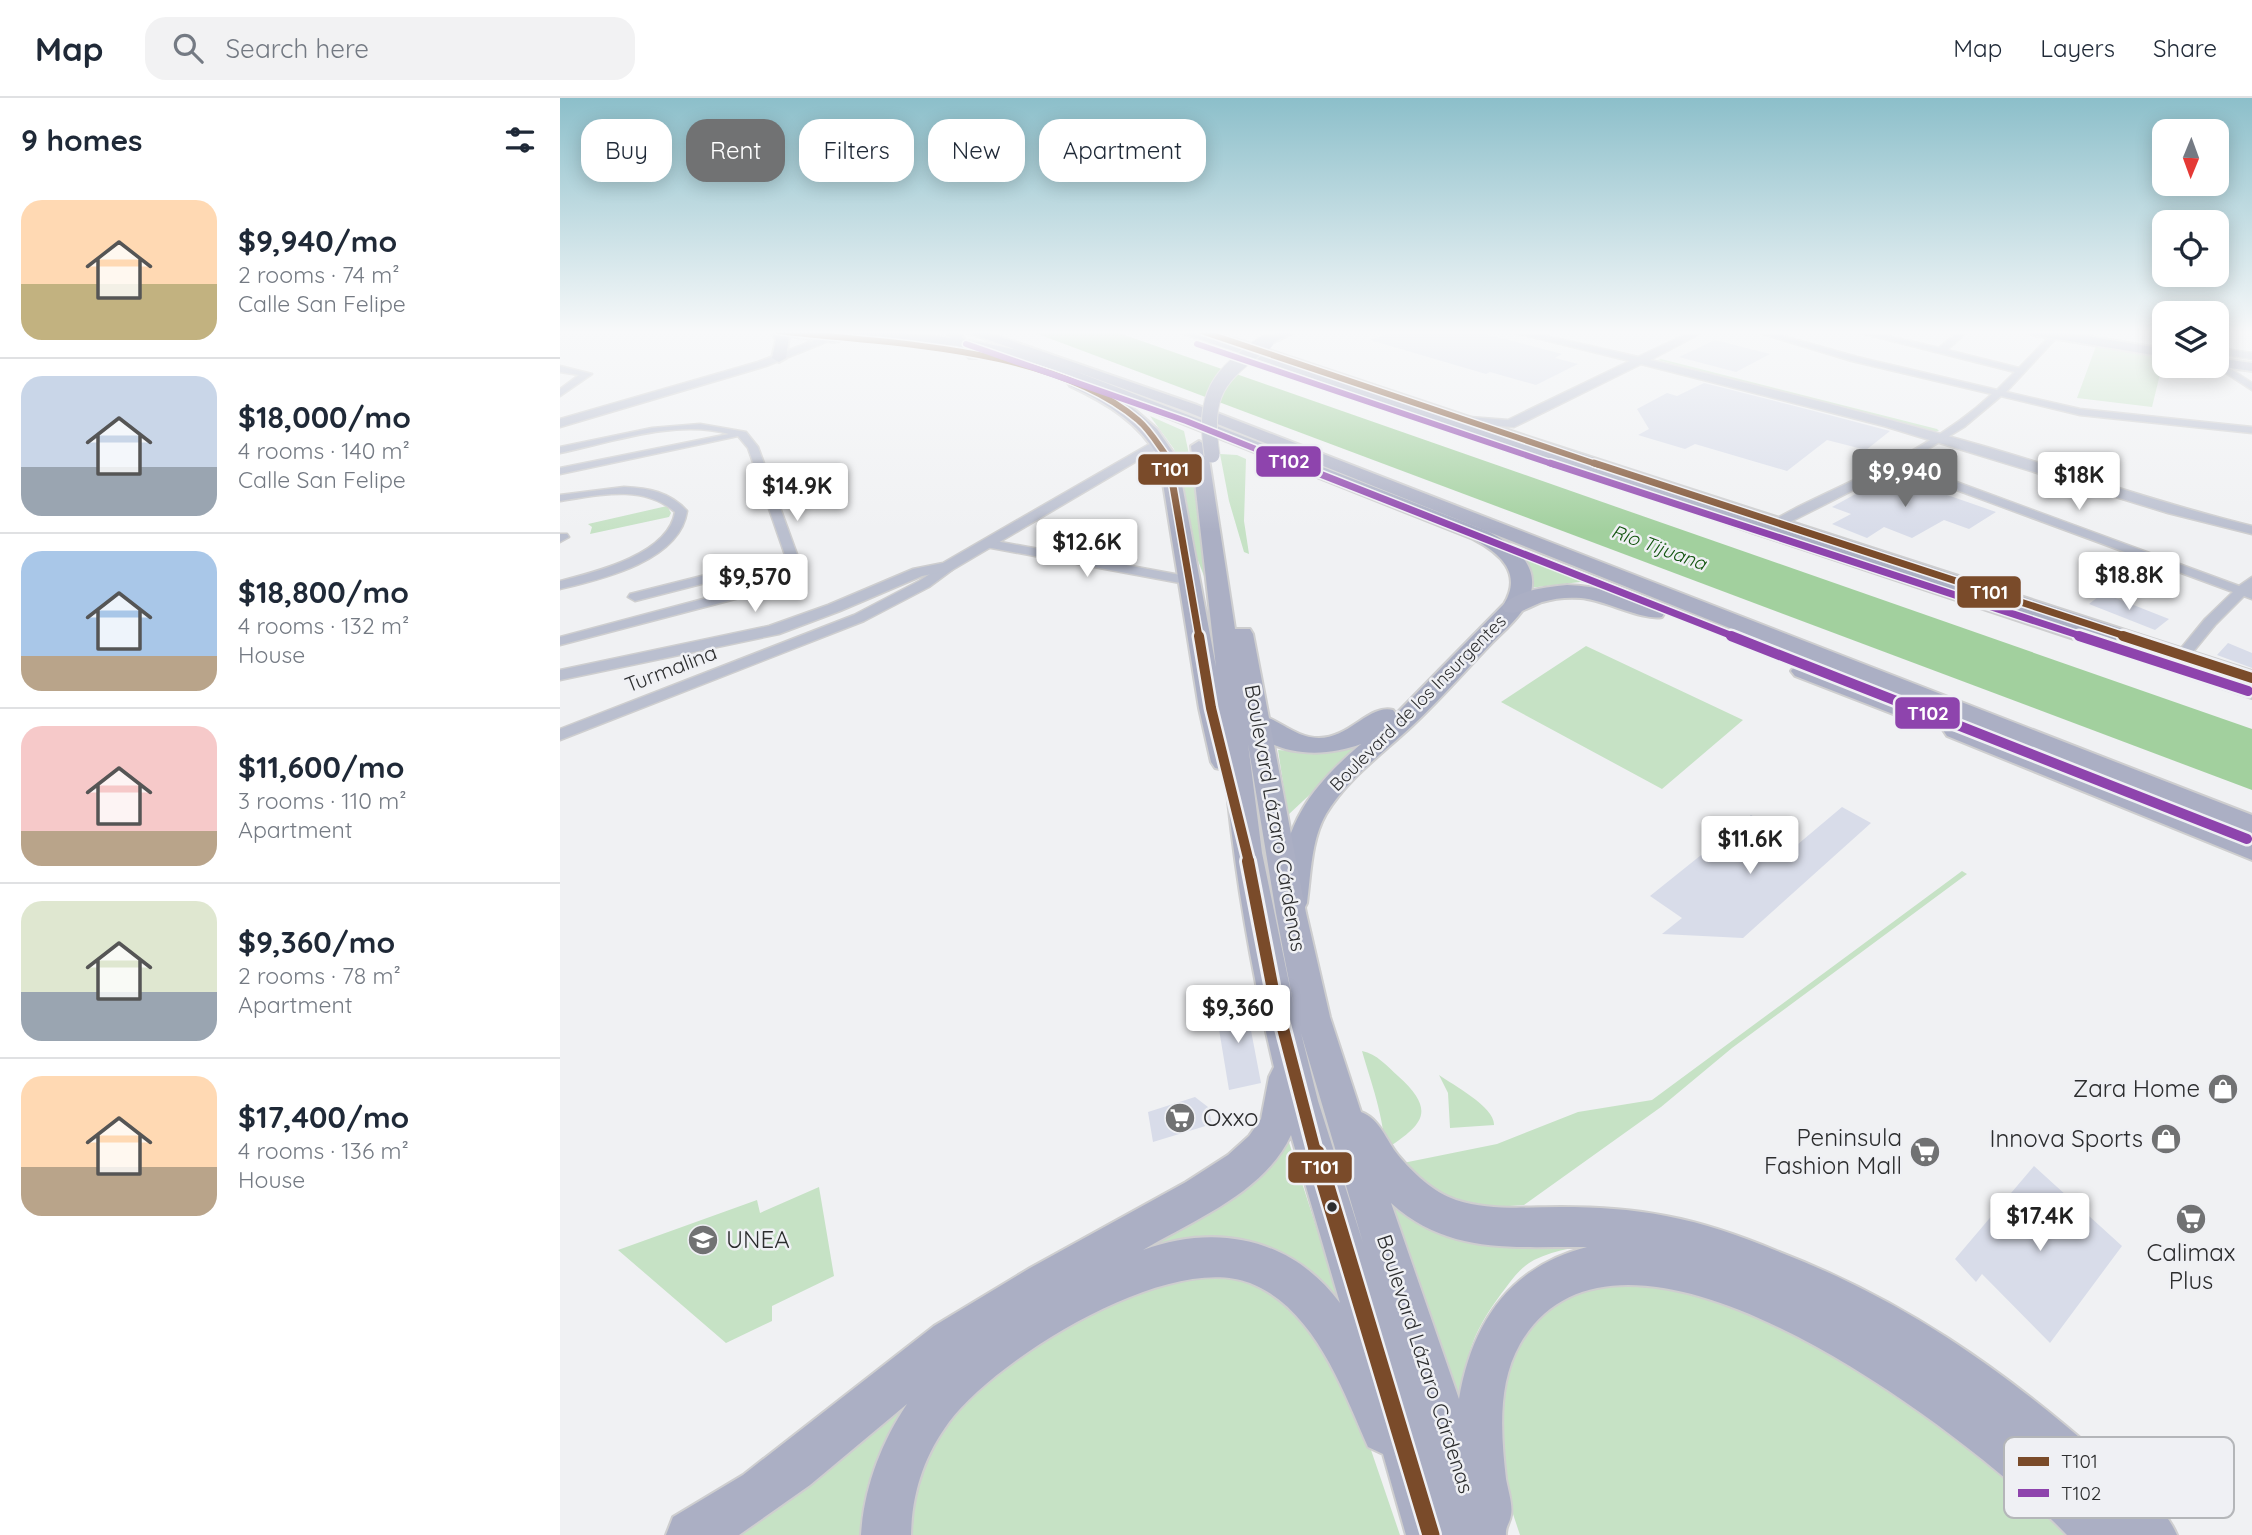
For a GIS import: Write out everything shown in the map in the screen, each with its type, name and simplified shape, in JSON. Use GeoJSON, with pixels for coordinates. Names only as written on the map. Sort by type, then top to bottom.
{"type":"FeatureCollection","features":[{"type":"Feature","properties":{"kind":"highway"},"geometry":{"type":"LineString","coordinates":[[1104,398],[1122,407],[1160,442],[1168,458],[1211,708],[1247,853]]}},
{"type":"Feature","properties":{"kind":"highway"},"geometry":{"type":"LineString","coordinates":[[1158,398],[1191,408],[2252,826]]}},
{"type":"Feature","properties":{"kind":"highway"},"geometry":{"type":"LineString","coordinates":[[1206,451],[1208,405],[1211,398]]}},
{"type":"Feature","properties":{"kind":"highway"},"geometry":{"type":"LineString","coordinates":[[1381,398],[2252,691]]}},
{"type":"Feature","properties":{"kind":"highway","name":"Boulevard Lázaro Cárdenas"},"geometry":{"type":"LineString","coordinates":[[1206,451],[1258,721],[1291,913],[1300,1101],[1430,1535]]}},
{"type":"Feature","properties":{"kind":"highway","name":"Boulevard Lázaro Cárdenas"},"geometry":{"type":"LineString","coordinates":[[1206,451],[1247,853],[1295,1011],[1385,1247],[1481,1535]]}},
{"type":"Feature","properties":{"kind":"highway"},"geometry":{"type":"LineString","coordinates":[[1694,496],[1854,559]]}},
{"type":"Feature","properties":{"kind":"highway"},"geometry":{"type":"LineString","coordinates":[[1513,607],[1530,598],[1553,592],[1603,594],[1931,720],[2252,850]]}},
{"type":"Feature","properties":{"kind":"highway"},"geometry":{"type":"LineString","coordinates":[[1750,629],[1931,720]]}},
{"type":"Feature","properties":{"kind":"highway"},"geometry":{"type":"LineString","coordinates":[[691,1535],[777,1482],[951,1342],[1037,1287],[1192,1200],[1253,1158],[1278,1127],[1287,1095],[1295,1011]]}},
{"type":"Feature","properties":{"kind":"highway"},"geometry":{"type":"LineString","coordinates":[[1295,1011],[1385,1172],[1416,1200],[1451,1217],[1497,1227],[1628,1229],[1678,1237],[1791,1277],[1882,1322],[1931,1351],[1977,1382],[2043,1437]]}},
{"type":"Feature","properties":{"kind":"highway"},"geometry":{"type":"LineString","coordinates":[[886,1535],[886,1518],[894,1480],[907,1448],[926,1415],[967,1369],[993,1348],[1123,1279],[1184,1259],[1214,1257],[1239,1259],[1262,1266],[1299,1289],[1323,1315],[1347,1354],[1430,1535]]}},
{"type":"Feature","properties":{"kind":"highway"},"geometry":{"type":"LineString","coordinates":[[1491,1535],[1479,1448],[1479,1399],[1487,1367],[1499,1339],[1515,1314],[1532,1295],[1557,1279],[1584,1268],[1630,1263],[1686,1273],[1765,1298],[1859,1344],[2004,1445]]}},
{"type":"Feature","properties":{"kind":"highway"},"geometry":{"type":"LineString","coordinates":[[2083,1518],[2100,1535]]}},
{"type":"Feature","properties":{"kind":"highway"},"geometry":{"type":"LineString","coordinates":[[2133,1518],[2152,1535]]}},
{"type":"Feature","properties":{"kind":"main road","name":"Boulevard de los Insurgentes"},"geometry":{"type":"LineString","coordinates":[[1118,398],[1457,533],[1482,546],[1499,559],[1507,576],[1505,587],[1495,603],[1315,810],[1301,843],[1291,913]]}},
{"type":"Feature","properties":{"kind":"main road","name":"Boulevard de los Insurgentes"},"geometry":{"type":"LineString","coordinates":[[1132,398],[1480,535],[1505,550],[1517,565],[1522,585],[1513,607],[1417,694],[1360,735],[1336,745],[1314,747],[1273,735],[1258,721]]}},
{"type":"Feature","properties":{"kind":"main road"},"geometry":{"type":"LineString","coordinates":[[1402,398],[2252,678]]}},
{"type":"Feature","properties":{"kind":"street"},"geometry":{"type":"LineString","coordinates":[[560,422],[642,398]]}},
{"type":"Feature","properties":{"kind":"street"},"geometry":{"type":"LineString","coordinates":[[1469,421],[1510,424],[1563,398]]}},
{"type":"Feature","properties":{"kind":"street"},"geometry":{"type":"LineString","coordinates":[[1804,398],[1947,435],[2181,513],[2252,530]]}},
{"type":"Feature","properties":{"kind":"street"},"geometry":{"type":"LineString","coordinates":[[1779,523],[1947,435],[1996,398]]}},
{"type":"Feature","properties":{"kind":"street"},"geometry":{"type":"LineString","coordinates":[[2020,398],[2090,413],[2252,429]]}},
{"type":"Feature","properties":{"kind":"street"},"geometry":{"type":"LineString","coordinates":[[1510,424],[1512,432],[1518,438]]}},
{"type":"Feature","properties":{"kind":"street"},"geometry":{"type":"LineString","coordinates":[[560,450],[679,429],[718,429],[743,434],[752,447],[792,557],[784,575],[757,589],[560,641]]}},
{"type":"Feature","properties":{"kind":"street"},"geometry":{"type":"LineString","coordinates":[[560,471],[743,434]]}},
{"type":"Feature","properties":{"kind":"street"},"geometry":{"type":"LineString","coordinates":[[560,675],[773,630],[834,608],[918,572],[947,567],[1160,442]]}},
{"type":"Feature","properties":{"kind":"street"},"geometry":{"type":"LineString","coordinates":[[1895,463],[2249,589]]}},
{"type":"Feature","properties":{"kind":"street"},"geometry":{"type":"LineString","coordinates":[[560,498],[625,491],[653,494],[672,501],[681,511],[678,527],[661,544],[630,562],[560,585]]}},
{"type":"Feature","properties":{"kind":"street"},"geometry":{"type":"LineString","coordinates":[[989,544],[1191,581]]}},
{"type":"Feature","properties":{"kind":"street"},"geometry":{"type":"LineString","coordinates":[[635,597],[792,557]]}},
{"type":"Feature","properties":{"kind":"street","name":"Turmalina"},"geometry":{"type":"LineString","coordinates":[[560,734],[859,618],[925,584],[947,567]]}},
{"type":"Feature","properties":{"kind":"street"},"geometry":{"type":"LineString","coordinates":[[2183,654],[2210,622],[2249,589]]}},
{"type":"Feature","properties":{"kind":"shaded area"},"geometry":{"type":"Polygon","coordinates":[[[1803,398],[1815,398],[1939,431],[1933,432],[1803,398]]]}},
{"type":"Feature","properties":{"kind":"shaded area"},"geometry":{"type":"Polygon","coordinates":[[[2078,398],[2154,398],[2152,407],[2078,398]]]}},
{"type":"Feature","properties":{"kind":"shaded area"},"geometry":{"type":"Polygon","coordinates":[[[1150,416],[1184,431],[1209,547],[1209,589],[1197,558],[1174,449],[1150,416]]]}},
{"type":"Feature","properties":{"kind":"shaded area"},"geometry":{"type":"Polygon","coordinates":[[[1220,454],[1237,455],[1246,459],[1244,521],[1249,554],[1244,552],[1229,501],[1220,454]]]}},
{"type":"Feature","properties":{"kind":"shaded area"},"geometry":{"type":"Polygon","coordinates":[[[667,506],[671,513],[669,517],[590,534],[592,527],[588,524],[667,506]]]}},
{"type":"Feature","properties":{"kind":"shaded area"},"geometry":{"type":"Polygon","coordinates":[[[1502,542],[1750,638],[1608,586],[1580,582],[1529,588],[1524,561],[1502,542]]]}},
{"type":"Feature","properties":{"kind":"shaded area"},"geometry":{"type":"Polygon","coordinates":[[[1586,646],[1743,720],[1662,789],[1501,702],[1586,646]]]}},
{"type":"Feature","properties":{"kind":"shaded area"},"geometry":{"type":"Polygon","coordinates":[[[1364,744],[1288,815],[1278,750],[1319,753],[1364,744]]]}},
{"type":"Feature","properties":{"kind":"shaded area"},"geometry":{"type":"Polygon","coordinates":[[[1962,871],[1967,874],[1732,1048],[1661,1107],[1524,1205],[1496,1207],[1454,1199],[1432,1191],[1403,1163],[1497,1144],[1578,1112],[1652,1100],[1962,871]]]}},
{"type":"Feature","properties":{"kind":"shaded area"},"geometry":{"type":"Polygon","coordinates":[[[1362,1051],[1386,1064],[1410,1088],[1421,1109],[1416,1125],[1385,1150],[1379,1112],[1362,1051]]]}},
{"type":"Feature","properties":{"kind":"shaded area"},"geometry":{"type":"Polygon","coordinates":[[[1439,1075],[1481,1104],[1488,1111],[1494,1125],[1450,1128],[1448,1093],[1439,1075]]]}},
{"type":"Feature","properties":{"kind":"shaded area"},"geometry":{"type":"Polygon","coordinates":[[[1286,1133],[1340,1301],[1298,1265],[1254,1245],[1206,1241],[1151,1254],[990,1338],[958,1360],[937,1380],[905,1426],[893,1451],[877,1506],[873,1535],[721,1535],[789,1489],[873,1413],[973,1336],[1240,1180],[1276,1147],[1286,1133]]]}},
{"type":"Feature","properties":{"kind":"shaded area"},"geometry":{"type":"Polygon","coordinates":[[[819,1187],[834,1276],[772,1306],[772,1321],[726,1343],[618,1250],[757,1200],[760,1213],[819,1187]]]}},
{"type":"Feature","properties":{"kind":"shaded area"},"geometry":{"type":"Polygon","coordinates":[[[1383,1192],[1605,1237],[1992,1408],[1607,1242],[1543,1256],[1529,1263],[1516,1275],[1490,1310],[1475,1337],[1467,1363],[1459,1413],[1383,1192]]]}},
{"type":"Feature","properties":{"kind":"shaded area"},"geometry":{"type":"Polygon","coordinates":[[[1202,1267],[1284,1293],[1343,1368],[1400,1535],[904,1535],[911,1476],[965,1383],[1149,1277],[1202,1267]]]}},
{"type":"Feature","properties":{"kind":"shaded area"},"geometry":{"type":"Polygon","coordinates":[[[1618,1270],[1831,1336],[2004,1470],[2004,1518],[2066,1518],[2088,1535],[1520,1535],[1507,1496],[1496,1393],[1542,1298],[1618,1270]]]}},
{"type":"Feature","properties":{"kind":"water","name":"Río Tijuana"},"geometry":{"type":"Polygon","coordinates":[[[1209,398],[1305,398],[2252,729],[2252,790],[1209,398]]]}},
{"type":"Feature","properties":{"kind":"building"},"geometry":{"type":"Polygon","coordinates":[[[1658,398],[1762,398],[1890,431],[1866,450],[1827,440],[1787,471],[1695,444],[1685,449],[1638,435],[1649,429],[1637,409],[1658,398]]]}},
{"type":"Feature","properties":{"kind":"building"},"geometry":{"type":"Polygon","coordinates":[[[1890,475],[1996,512],[1969,529],[1944,520],[1912,538],[1884,527],[1867,538],[1832,524],[1851,514],[1832,507],[1890,475]]]}},
{"type":"Feature","properties":{"kind":"building"},"geometry":{"type":"Polygon","coordinates":[[[2103,593],[2169,619],[2155,630],[2089,604],[2103,593]]]}},
{"type":"Feature","properties":{"kind":"building"},"geometry":{"type":"Polygon","coordinates":[[[2228,643],[2252,653],[2252,668],[2217,655],[2228,643]]]}},
{"type":"Feature","properties":{"kind":"building"},"geometry":{"type":"Polygon","coordinates":[[[1842,807],[1871,823],[1743,938],[1662,934],[1682,918],[1650,896],[1751,815],[1773,828],[1765,835],[1791,850],[1842,807]]]}},
{"type":"Feature","properties":{"kind":"building"},"geometry":{"type":"Polygon","coordinates":[[[1245,999],[1261,1083],[1229,1090],[1215,1005],[1245,999]]]}},
{"type":"Feature","properties":{"kind":"building","name":"Oxxo"},"geometry":{"type":"Polygon","coordinates":[[[1195,1097],[1208,1107],[1212,1124],[1153,1142],[1148,1112],[1195,1097]]]}},
{"type":"Feature","properties":{"kind":"building"},"geometry":{"type":"Polygon","coordinates":[[[2034,1166],[2122,1246],[2050,1343],[1982,1274],[1976,1282],[1955,1259],[2034,1166]]]}},
{"type":"Feature","properties":{"kind":"transit line","name":"T101"},"geometry":{"type":"LineString","coordinates":[[1106,398],[1140,421],[1168,458],[1211,708],[1247,853],[1273,990],[1300,1101],[1431,1535]]}},
{"type":"Feature","properties":{"kind":"transit line","name":"T102"},"geometry":{"type":"LineString","coordinates":[[1120,398],[1186,421],[2247,839]]}},
{"type":"Feature","properties":{"kind":"transit line","name":"T102"},"geometry":{"type":"LineString","coordinates":[[1357,398],[2248,691]]}},
{"type":"Feature","properties":{"kind":"transit line","name":"T101"},"geometry":{"type":"LineString","coordinates":[[1400,398],[2252,678]]}},
{"type":"Feature","properties":{"kind":"place","name":"Zara Home"},"geometry":{"type":"Point","coordinates":[2223,1089]}},
{"type":"Feature","properties":{"kind":"place","name":"Oxxo"},"geometry":{"type":"Point","coordinates":[1180,1118]}},
{"type":"Feature","properties":{"kind":"place","name":"Innova Sports"},"geometry":{"type":"Point","coordinates":[2166,1139]}},
{"type":"Feature","properties":{"kind":"place","name":"Peninsula Fashion Mall"},"geometry":{"type":"Point","coordinates":[1925,1152]}},
{"type":"Feature","properties":{"kind":"place","name":"Calimax Plus"},"geometry":{"type":"Point","coordinates":[2191,1219]}},
{"type":"Feature","properties":{"kind":"place","name":"UNEA"},"geometry":{"type":"Point","coordinates":[703,1240]}}]}
